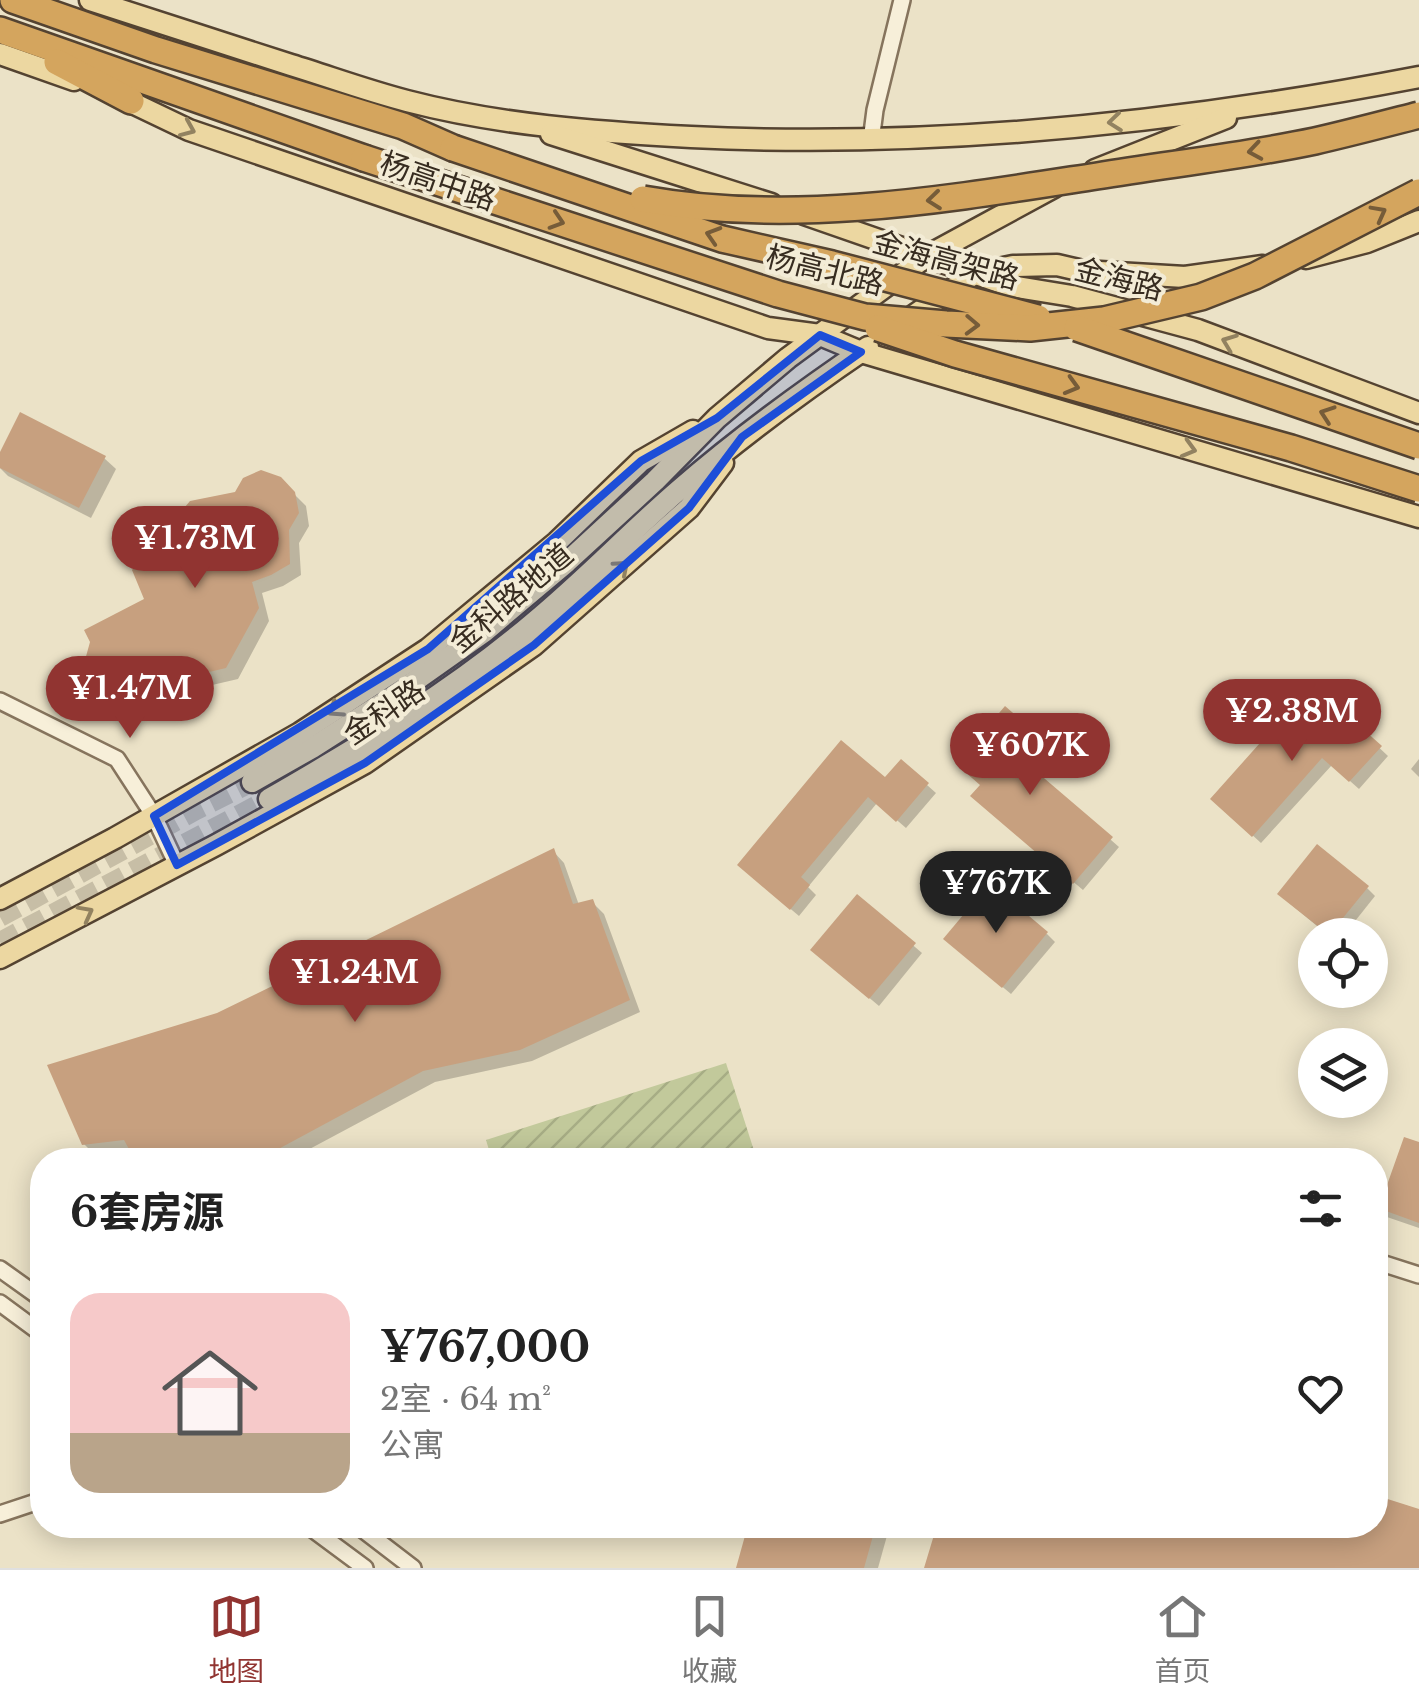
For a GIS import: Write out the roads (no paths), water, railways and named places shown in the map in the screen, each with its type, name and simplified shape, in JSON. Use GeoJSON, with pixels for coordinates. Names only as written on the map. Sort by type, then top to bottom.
{"type":"FeatureCollection","features":[{"type":"Feature","properties":{"kind":"highway","name":"杨高中路"},"geometry":{"type":"LineString","coordinates":[[13,0],[156,50],[403,126],[453,148]]}},
{"type":"Feature","properties":{"kind":"highway","name":"杨高北路"},"geometry":{"type":"LineString","coordinates":[[0,31],[364,158],[778,294],[865,317],[1030,328],[1104,320],[1201,297],[1255,276],[1419,192]]}},
{"type":"Feature","properties":{"kind":"highway"},"geometry":{"type":"LineString","coordinates":[[0,31],[131,101]]}},
{"type":"Feature","properties":{"kind":"highway","name":"杨高北路"},"geometry":{"type":"LineString","coordinates":[[453,148],[596,187],[685,206],[838,209],[973,195],[1226,156],[1312,141],[1419,115]]}},
{"type":"Feature","properties":{"kind":"highway","name":"金海高架路"},"geometry":{"type":"LineString","coordinates":[[453,148],[722,239],[1077,328],[1419,446]]}},
{"type":"Feature","properties":{"kind":"highway"},"geometry":{"type":"LineString","coordinates":[[778,294],[955,354],[1419,488]]}},
{"type":"Feature","properties":{"kind":"main road"},"geometry":{"type":"LineString","coordinates":[[90,0],[408,102],[516,122]]}},
{"type":"Feature","properties":{"kind":"main road","name":"杨高中路"},"geometry":{"type":"LineString","coordinates":[[0,54],[131,101],[188,130],[768,328],[820,335],[860,352]]}},
{"type":"Feature","properties":{"kind":"main road","name":"杨高北路"},"geometry":{"type":"LineString","coordinates":[[516,122],[634,134],[780,141],[872,130],[1032,130],[1258,106],[1419,77]]}},
{"type":"Feature","properties":{"kind":"main road","name":"杨高北路"},"geometry":{"type":"LineString","coordinates":[[927,256],[1056,186],[1258,106]]}},
{"type":"Feature","properties":{"kind":"main road","name":"金海路"},"geometry":{"type":"LineString","coordinates":[[516,122],[682,178],[793,210],[1011,286],[1072,296],[1198,330],[1419,412]]}},
{"type":"Feature","properties":{"kind":"main road"},"geometry":{"type":"LineString","coordinates":[[974,274],[1012,266],[1056,265],[1083,271],[1185,277],[1293,262],[1366,242],[1419,221]]}},
{"type":"Feature","properties":{"kind":"main road","name":"金科路"},"geometry":{"type":"LineString","coordinates":[[655,481],[717,418],[927,256]]}},
{"type":"Feature","properties":{"kind":"main road","name":"金科路"},"geometry":{"type":"LineString","coordinates":[[677,491],[820,380],[974,274]]}},
{"type":"Feature","properties":{"kind":"main road"},"geometry":{"type":"LineString","coordinates":[[860,352],[1419,517]]}},
{"type":"Feature","properties":{"kind":"main road","name":"金科路"},"geometry":{"type":"LineString","coordinates":[[0,899],[300,732],[428,649],[556,542],[641,461],[717,418]]}},
{"type":"Feature","properties":{"kind":"main road","name":"金科路"},"geometry":{"type":"LineString","coordinates":[[0,958],[365,763],[534,645],[690,508],[742,437]]}},
{"type":"Feature","properties":{"kind":"main road","name":"金科路地道"},"geometry":{"type":"LineString","coordinates":[[252,782],[392,697],[484,632],[568,562],[655,481]]}},
{"type":"Feature","properties":{"kind":"main road","name":"金科路地道"},"geometry":{"type":"LineString","coordinates":[[269,799],[375,737],[492,656],[677,491]]}},
{"type":"Feature","properties":{"kind":"street"},"geometry":{"type":"LineString","coordinates":[[872,130],[902,0]]}},
{"type":"Feature","properties":{"kind":"street"},"geometry":{"type":"LineString","coordinates":[[0,702],[117,759],[154,816],[177,865]]}},
{"type":"Feature","properties":{"kind":"street"},"geometry":{"type":"LineString","coordinates":[[1388,1265],[1419,1275]]}},
{"type":"Feature","properties":{"kind":"street"},"geometry":{"type":"LineString","coordinates":[[0,1268],[30,1290]]}},
{"type":"Feature","properties":{"kind":"street"},"geometry":{"type":"LineString","coordinates":[[0,1303],[30,1325]]}},
{"type":"Feature","properties":{"kind":"street"},"geometry":{"type":"LineString","coordinates":[[0,1514],[30,1504]]}},
{"type":"Feature","properties":{"kind":"street"},"geometry":{"type":"LineString","coordinates":[[325,1538],[366,1568]]}},
{"type":"Feature","properties":{"kind":"street"},"geometry":{"type":"LineString","coordinates":[[374,1538],[413,1568]]}},
{"type":"Feature","properties":{"kind":"tunnel"},"geometry":{"type":"LineString","coordinates":[[0,917],[252,782]]}},
{"type":"Feature","properties":{"kind":"tunnel"},"geometry":{"type":"LineString","coordinates":[[0,942],[269,799]]}}]}
